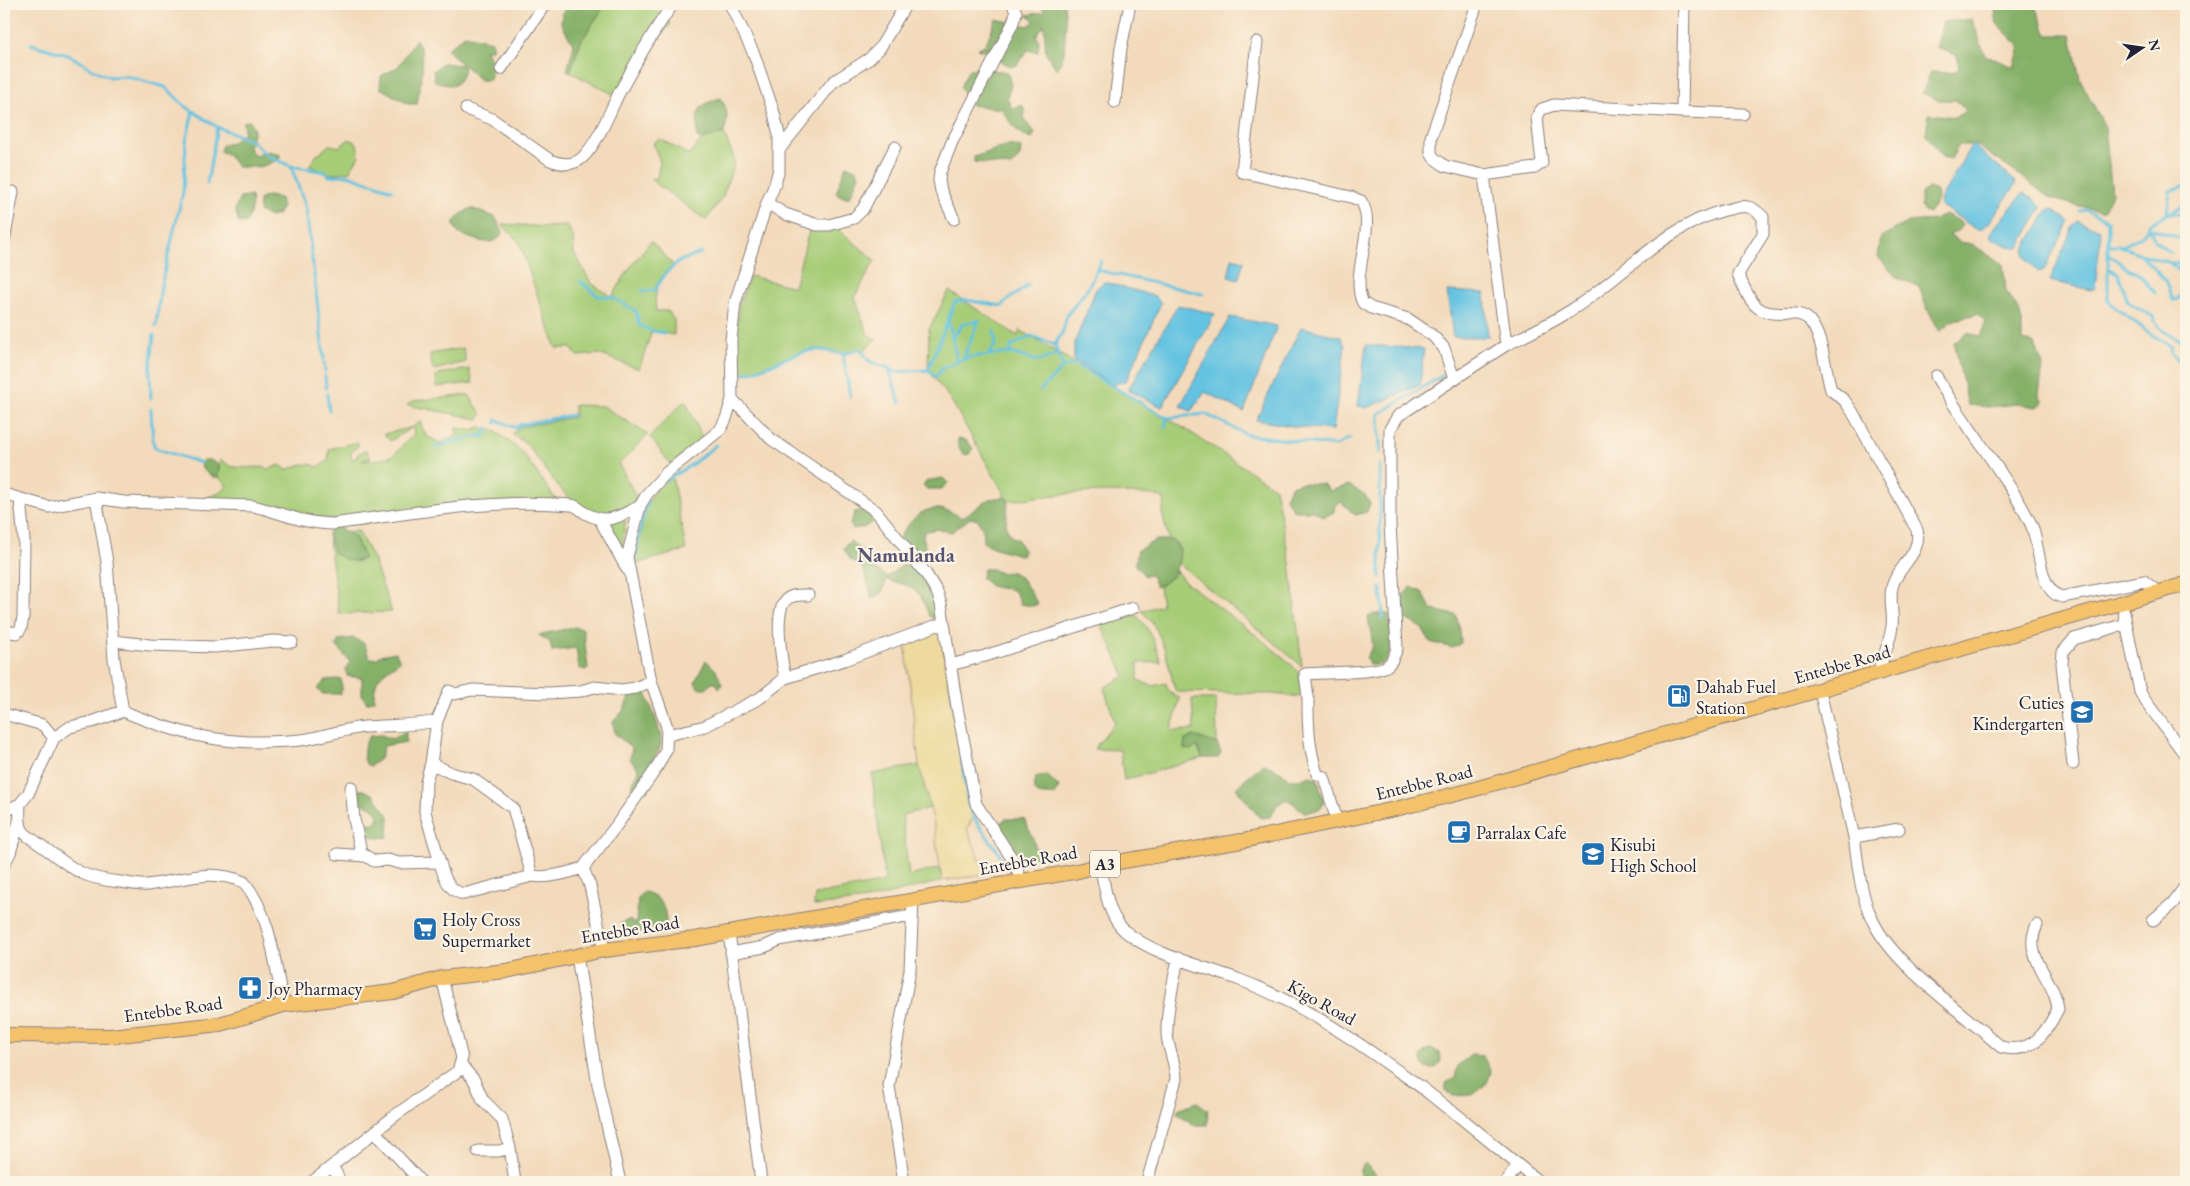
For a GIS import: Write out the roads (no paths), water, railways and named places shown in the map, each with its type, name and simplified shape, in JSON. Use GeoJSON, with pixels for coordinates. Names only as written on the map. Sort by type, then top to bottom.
{"type":"FeatureCollection","features":[{"type":"Feature","properties":{"kind":"main road","name":"Entebbe Road"},"geometry":{"type":"LineString","coordinates":[[4,1035],[111,1036],[220,1024],[283,1005],[393,992],[442,978],[506,971],[604,950],[729,932],[1100,865],[1242,842],[1468,791],[2186,584]]}},
{"type":"Feature","properties":{"kind":"street"},"geometry":{"type":"LineString","coordinates":[[501,68],[545,4]]}},
{"type":"Feature","properties":{"kind":"street"},"geometry":{"type":"LineString","coordinates":[[466,109],[492,119],[550,160],[560,164],[582,159],[596,138],[637,59],[673,4]]}},
{"type":"Feature","properties":{"kind":"street"},"geometry":{"type":"LineString","coordinates":[[651,681],[635,688],[622,690],[594,687],[581,691],[549,693],[472,690],[455,694],[449,691],[437,722],[426,782],[425,812],[442,871],[451,887],[458,893],[464,894],[532,876],[552,876],[584,868],[663,758],[668,735],[651,681],[627,557],[640,506],[647,494],[666,473],[720,430],[726,419],[732,399],[731,340],[735,303],[767,203],[776,184],[779,170],[779,135],[774,113],[754,54],[730,4]]}},
{"type":"Feature","properties":{"kind":"street"},"geometry":{"type":"LineString","coordinates":[[779,150],[838,77],[869,59],[880,48],[906,4]]}},
{"type":"Feature","properties":{"kind":"street"},"geometry":{"type":"LineString","coordinates":[[954,218],[941,191],[940,172],[952,142],[1012,25],[1016,13],[1013,4]]}},
{"type":"Feature","properties":{"kind":"street"},"geometry":{"type":"LineString","coordinates":[[1115,102],[1130,4]]}},
{"type":"Feature","properties":{"kind":"street"},"geometry":{"type":"LineString","coordinates":[[1477,4],[1431,137],[1430,146],[1434,158],[1445,166],[1484,174],[1535,168],[1542,163],[1538,113],[1554,105],[1743,114]]}},
{"type":"Feature","properties":{"kind":"street"},"geometry":{"type":"LineString","coordinates":[[1682,112],[1684,4]]}},
{"type":"Feature","properties":{"kind":"street"},"geometry":{"type":"LineString","coordinates":[[1257,42],[1242,172],[1351,197],[1361,201],[1366,212],[1365,238],[1358,286],[1363,304],[1408,320],[1433,336],[1444,348],[1454,379]]}},
{"type":"Feature","properties":{"kind":"street"},"geometry":{"type":"LineString","coordinates":[[767,203],[785,214],[816,225],[829,225],[854,218],[863,209],[895,147]]}},
{"type":"Feature","properties":{"kind":"street"},"geometry":{"type":"LineString","coordinates":[[1484,174],[1506,345]]}},
{"type":"Feature","properties":{"kind":"street"},"geometry":{"type":"LineString","coordinates":[[4,241],[14,192]]}},
{"type":"Feature","properties":{"kind":"street"},"geometry":{"type":"LineString","coordinates":[[1337,821],[1324,777],[1317,774],[1313,760],[1307,727],[1308,700],[1305,674],[1379,670],[1390,664],[1397,648],[1390,524],[1390,429],[1398,416],[1506,345],[1572,310],[1608,285],[1648,250],[1691,223],[1714,213],[1740,207],[1749,207],[1763,217],[1765,225],[1763,234],[1738,274],[1751,300],[1762,311],[1771,314],[1799,314],[1810,320],[1822,351],[1831,390],[1844,400],[1852,411],[1917,530],[1919,538],[1917,548],[1893,584],[1890,639],[1877,674]]}},
{"type":"Feature","properties":{"kind":"street"},"geometry":{"type":"LineString","coordinates":[[1936,376],[1964,423],[2025,511],[2034,532],[2045,579],[2052,592],[2062,597],[2144,581],[2158,592]]}},
{"type":"Feature","properties":{"kind":"street"},"geometry":{"type":"LineString","coordinates":[[732,399],[771,439],[876,512],[926,574],[937,592],[976,804],[1013,860],[1021,880]]}},
{"type":"Feature","properties":{"kind":"street"},"geometry":{"type":"LineString","coordinates":[[4,494],[49,507],[96,498],[124,502],[252,506],[272,510],[300,521],[321,524],[333,524],[414,511],[506,503],[574,505],[600,520],[617,517],[640,506]]}},
{"type":"Feature","properties":{"kind":"street"},"geometry":{"type":"LineString","coordinates":[[96,498],[107,562],[113,641],[123,711]]}},
{"type":"Feature","properties":{"kind":"street"},"geometry":{"type":"LineString","coordinates":[[4,631],[17,633],[22,628],[24,540],[20,499]]}},
{"type":"Feature","properties":{"kind":"street"},"geometry":{"type":"LineString","coordinates":[[600,520],[629,573]]}},
{"type":"Feature","properties":{"kind":"street"},"geometry":{"type":"LineString","coordinates":[[785,678],[780,647],[781,609],[784,601],[790,597],[808,595]]}},
{"type":"Feature","properties":{"kind":"street"},"geometry":{"type":"LineString","coordinates":[[2122,603],[2138,684],[2144,700],[2186,756]]}},
{"type":"Feature","properties":{"kind":"street"},"geometry":{"type":"LineString","coordinates":[[950,665],[985,656],[1133,608]]}},
{"type":"Feature","properties":{"kind":"street"},"geometry":{"type":"LineString","coordinates":[[668,735],[705,726],[760,698],[785,678],[844,660],[943,623]]}},
{"type":"Feature","properties":{"kind":"street"},"geometry":{"type":"LineString","coordinates":[[2073,764],[2062,664],[2063,652],[2074,639],[2126,624]]}},
{"type":"Feature","properties":{"kind":"street"},"geometry":{"type":"LineString","coordinates":[[113,641],[150,645],[215,647],[273,641],[292,642]]}},
{"type":"Feature","properties":{"kind":"street"},"geometry":{"type":"LineString","coordinates":[[1820,691],[1854,836],[1866,904],[1872,918],[1886,943],[1904,962],[2001,1047],[2018,1048],[2037,1042],[2044,1035],[2058,1009],[2055,996],[2033,951],[2031,941],[2038,925]]}},
{"type":"Feature","properties":{"kind":"street"},"geometry":{"type":"LineString","coordinates":[[4,809],[7,810],[20,804],[28,794],[54,738],[70,726],[92,722],[123,711],[148,722],[214,740],[250,743],[304,740],[365,727],[414,726],[437,722]]}},
{"type":"Feature","properties":{"kind":"street"},"geometry":{"type":"LineString","coordinates":[[4,714],[43,725],[54,738]]}},
{"type":"Feature","properties":{"kind":"street"},"geometry":{"type":"LineString","coordinates":[[431,763],[451,773],[473,779],[514,808],[532,876]]}},
{"type":"Feature","properties":{"kind":"street"},"geometry":{"type":"LineString","coordinates":[[351,786],[354,819],[362,856]]}},
{"type":"Feature","properties":{"kind":"street"},"geometry":{"type":"LineString","coordinates":[[4,864],[10,853],[19,821],[20,804]]}},
{"type":"Feature","properties":{"kind":"street"},"geometry":{"type":"LineString","coordinates":[[19,821],[22,832],[27,836],[77,873],[92,879],[146,885],[180,878],[217,874],[244,882],[257,901],[268,933],[283,1005]]}},
{"type":"Feature","properties":{"kind":"street"},"geometry":{"type":"LineString","coordinates":[[1854,836],[1899,829]]}},
{"type":"Feature","properties":{"kind":"street"},"geometry":{"type":"LineString","coordinates":[[337,854],[366,856],[374,861],[388,860],[399,863],[440,862]]}},
{"type":"Feature","properties":{"kind":"street","name":"Kigo Road"},"geometry":{"type":"LineString","coordinates":[[1100,865],[1111,908],[1122,929],[1158,951],[1242,981],[1284,1000],[1333,1026],[1431,1094],[1539,1182]]}},
{"type":"Feature","properties":{"kind":"street"},"geometry":{"type":"LineString","coordinates":[[584,868],[590,886],[604,950]]}},
{"type":"Feature","properties":{"kind":"street"},"geometry":{"type":"LineString","coordinates":[[2153,920],[2172,903],[2186,885]]}},
{"type":"Feature","properties":{"kind":"street"},"geometry":{"type":"LineString","coordinates":[[904,1182],[889,1086],[909,985],[913,900]]}},
{"type":"Feature","properties":{"kind":"street"},"geometry":{"type":"LineString","coordinates":[[730,953],[764,948],[779,940],[911,916]]}},
{"type":"Feature","properties":{"kind":"street"},"geometry":{"type":"LineString","coordinates":[[778,923],[779,940]]}},
{"type":"Feature","properties":{"kind":"street"},"geometry":{"type":"LineString","coordinates":[[729,932],[730,953],[757,1135],[761,1182]]}},
{"type":"Feature","properties":{"kind":"street"},"geometry":{"type":"LineString","coordinates":[[577,956],[598,1085],[620,1182]]}},
{"type":"Feature","properties":{"kind":"street"},"geometry":{"type":"LineString","coordinates":[[1147,1182],[1176,1079],[1176,1069],[1167,1033],[1178,958]]}},
{"type":"Feature","properties":{"kind":"street"},"geometry":{"type":"LineString","coordinates":[[312,1182],[376,1133],[397,1114],[458,1071],[462,1058],[442,978]]}},
{"type":"Feature","properties":{"kind":"street"},"geometry":{"type":"LineString","coordinates":[[461,1065],[474,1080],[483,1100],[502,1119],[510,1148],[516,1182]]}},
{"type":"Feature","properties":{"kind":"street"},"geometry":{"type":"LineString","coordinates":[[376,1133],[421,1182]]}},
{"type":"Feature","properties":{"kind":"street"},"geometry":{"type":"LineString","coordinates":[[478,1150],[499,1151],[510,1148]]}},
{"type":"Feature","properties":{"kind":"street"},"geometry":{"type":"LineString","coordinates":[[1506,1182],[1518,1165]]}},
{"type":"Feature","properties":{"kind":"street"},"geometry":{"type":"LineString","coordinates":[[333,1166],[340,1182]]}},
{"type":"Feature","properties":{"kind":"water"},"geometry":{"type":"Polygon","coordinates":[[[1972,144],[2017,183],[1988,224],[1981,229],[1976,229],[1940,205],[1941,198],[1972,144]]]}},
{"type":"Feature","properties":{"kind":"water"},"geometry":{"type":"Polygon","coordinates":[[[2023,193],[2034,199],[2042,207],[2019,248],[1991,239],[1991,232],[2023,193]]]}},
{"type":"Feature","properties":{"kind":"water"},"geometry":{"type":"Polygon","coordinates":[[[2053,209],[2069,222],[2044,270],[2038,272],[2025,257],[2024,250],[2047,211],[2053,209]]]}},
{"type":"Feature","properties":{"kind":"water"},"geometry":{"type":"Polygon","coordinates":[[[2078,221],[2100,230],[2101,235],[2095,288],[2091,290],[2050,281],[2073,226],[2078,221]]]}},
{"type":"Feature","properties":{"kind":"water"},"geometry":{"type":"Polygon","coordinates":[[[1232,258],[1244,261],[1238,280],[1228,277],[1232,258]]]}},
{"type":"Feature","properties":{"kind":"water"},"geometry":{"type":"Polygon","coordinates":[[[1104,282],[1155,296],[1161,303],[1126,381],[1112,385],[1074,360],[1074,344],[1096,289],[1104,282]]]}},
{"type":"Feature","properties":{"kind":"water"},"geometry":{"type":"Polygon","coordinates":[[[1447,291],[1485,293],[1488,337],[1453,337],[1447,291]]]}},
{"type":"Feature","properties":{"kind":"water"},"geometry":{"type":"Polygon","coordinates":[[[1178,305],[1215,314],[1162,407],[1128,390],[1178,305]]]}},
{"type":"Feature","properties":{"kind":"water"},"geometry":{"type":"Polygon","coordinates":[[[1230,317],[1277,326],[1244,412],[1205,392],[1191,411],[1180,406],[1230,317]]]}},
{"type":"Feature","properties":{"kind":"water"},"geometry":{"type":"Polygon","coordinates":[[[1301,327],[1341,337],[1345,346],[1333,430],[1298,427],[1256,420],[1301,327]]]}},
{"type":"Feature","properties":{"kind":"water"},"geometry":{"type":"Polygon","coordinates":[[[1366,345],[1424,349],[1420,385],[1367,408],[1358,406],[1366,345]]]}},
{"type":"Feature","properties":{"kind":"waterway"},"geometry":{"type":"LineString","coordinates":[[31,44],[71,56],[90,68],[110,77],[126,76],[165,87],[185,106],[217,127],[252,141],[269,157],[291,166],[326,172],[329,176],[348,175],[392,190]]}},
{"type":"Feature","properties":{"kind":"waterway"},"geometry":{"type":"LineString","coordinates":[[156,326],[161,286],[183,192],[186,142],[193,111]]}},
{"type":"Feature","properties":{"kind":"waterway"},"geometry":{"type":"LineString","coordinates":[[207,184],[217,127]]}},
{"type":"Feature","properties":{"kind":"waterway"},"geometry":{"type":"LineString","coordinates":[[291,166],[306,208],[324,359]]}},
{"type":"Feature","properties":{"kind":"waterway"},"geometry":{"type":"LineString","coordinates":[[2186,185],[2170,191],[2167,213],[2186,214]]}},
{"type":"Feature","properties":{"kind":"waterway"},"geometry":{"type":"LineString","coordinates":[[2122,246],[2142,235],[2149,224],[2176,209],[2186,206]]}},
{"type":"Feature","properties":{"kind":"waterway"},"geometry":{"type":"LineString","coordinates":[[2080,211],[2086,210],[2108,220],[2108,301],[2149,333],[2172,347],[2170,351],[2177,359],[2186,361]]}},
{"type":"Feature","properties":{"kind":"waterway"},"geometry":{"type":"LineString","coordinates":[[2148,228],[2186,240]]}},
{"type":"Feature","properties":{"kind":"waterway"},"geometry":{"type":"LineString","coordinates":[[2149,228],[2155,241],[2170,253]]}},
{"type":"Feature","properties":{"kind":"waterway"},"geometry":{"type":"LineString","coordinates":[[2108,245],[2118,245],[2140,254],[2165,280],[2173,300],[2186,295]]}},
{"type":"Feature","properties":{"kind":"waterway"},"geometry":{"type":"LineString","coordinates":[[642,291],[654,291],[666,273],[678,262],[701,253]]}},
{"type":"Feature","properties":{"kind":"waterway"},"geometry":{"type":"LineString","coordinates":[[2108,254],[2128,269],[2139,274],[2155,293]]}},
{"type":"Feature","properties":{"kind":"waterway"},"geometry":{"type":"LineString","coordinates":[[2141,254],[2170,263],[2186,263]]}},
{"type":"Feature","properties":{"kind":"waterway"},"geometry":{"type":"LineString","coordinates":[[738,375],[813,350],[846,353],[860,349],[869,361],[891,369],[894,372],[928,370],[936,377],[942,368],[969,357],[1010,353],[1038,361],[1058,354],[1055,345],[1063,331],[1067,315],[1088,288],[1101,261]]}},
{"type":"Feature","properties":{"kind":"waterway"},"geometry":{"type":"LineString","coordinates":[[2170,263],[2186,276]]}},
{"type":"Feature","properties":{"kind":"waterway"},"geometry":{"type":"LineString","coordinates":[[2108,269],[2118,273],[2128,302],[2154,317],[2158,326],[2167,333],[2186,343]]}},
{"type":"Feature","properties":{"kind":"waterway"},"geometry":{"type":"LineString","coordinates":[[1097,270],[1203,294]]}},
{"type":"Feature","properties":{"kind":"waterway"},"geometry":{"type":"LineString","coordinates":[[580,281],[598,296],[612,297],[636,311],[639,325],[652,331],[665,333]]}},
{"type":"Feature","properties":{"kind":"waterway"},"geometry":{"type":"LineString","coordinates":[[928,370],[955,302],[966,300],[1002,306],[1029,284]]}},
{"type":"Feature","properties":{"kind":"waterway"},"geometry":{"type":"LineString","coordinates":[[948,317],[957,361]]}},
{"type":"Feature","properties":{"kind":"waterway"},"geometry":{"type":"LineString","coordinates":[[963,359],[979,320]]}},
{"type":"Feature","properties":{"kind":"waterway"},"geometry":{"type":"LineString","coordinates":[[952,338],[963,324],[978,321]]}},
{"type":"Feature","properties":{"kind":"waterway"},"geometry":{"type":"LineString","coordinates":[[989,354],[996,344],[994,331]]}},
{"type":"Feature","properties":{"kind":"waterway"},"geometry":{"type":"LineString","coordinates":[[151,399],[150,372],[154,335]]}},
{"type":"Feature","properties":{"kind":"waterway"},"geometry":{"type":"LineString","coordinates":[[1010,353],[1011,346],[1031,336],[1055,345]]}},
{"type":"Feature","properties":{"kind":"waterway"},"geometry":{"type":"LineString","coordinates":[[843,354],[850,396]]}},
{"type":"Feature","properties":{"kind":"waterway"},"geometry":{"type":"LineString","coordinates":[[1058,354],[1063,367],[1074,364],[1167,418],[1165,427]]}},
{"type":"Feature","properties":{"kind":"waterway"},"geometry":{"type":"LineString","coordinates":[[324,363],[325,371]]}},
{"type":"Feature","properties":{"kind":"waterway"},"geometry":{"type":"LineString","coordinates":[[1041,390],[1063,367]]}},
{"type":"Feature","properties":{"kind":"waterway"},"geometry":{"type":"LineString","coordinates":[[891,369],[890,373],[900,403]]}},
{"type":"Feature","properties":{"kind":"waterway"},"geometry":{"type":"LineString","coordinates":[[1380,453],[1379,414],[1443,375]]}},
{"type":"Feature","properties":{"kind":"waterway"},"geometry":{"type":"LineString","coordinates":[[325,376],[326,388]]}},
{"type":"Feature","properties":{"kind":"waterway"},"geometry":{"type":"LineString","coordinates":[[327,394],[329,410]]}},
{"type":"Feature","properties":{"kind":"waterway"},"geometry":{"type":"LineString","coordinates":[[151,409],[155,448],[201,463]]}},
{"type":"Feature","properties":{"kind":"waterway"},"geometry":{"type":"LineString","coordinates":[[1167,418],[1205,414],[1248,435],[1336,446],[1350,438]]}},
{"type":"Feature","properties":{"kind":"waterway"},"geometry":{"type":"LineString","coordinates":[[496,423],[497,420],[516,428],[519,425],[572,415]]}},
{"type":"Feature","properties":{"kind":"waterway"},"geometry":{"type":"LineString","coordinates":[[436,447],[470,437],[485,436],[485,431],[489,428]]}},
{"type":"Feature","properties":{"kind":"waterway"},"geometry":{"type":"LineString","coordinates":[[666,480],[691,465],[716,445]]}},
{"type":"Feature","properties":{"kind":"waterway"},"geometry":{"type":"LineString","coordinates":[[1380,465],[1380,577]]}},
{"type":"Feature","properties":{"kind":"waterway"},"geometry":{"type":"LineString","coordinates":[[635,559],[641,524],[648,502]]}},
{"type":"Feature","properties":{"kind":"waterway"},"geometry":{"type":"LineString","coordinates":[[2170,580],[2186,575]]}},
{"type":"Feature","properties":{"kind":"waterway"},"geometry":{"type":"LineString","coordinates":[[1381,588],[1383,618]]}},
{"type":"Feature","properties":{"kind":"waterway"},"geometry":{"type":"LineString","coordinates":[[960,751],[968,803],[973,817],[1005,864]]}},
{"type":"Feature","properties":{"kind":"place","name":"Dahab Fuel Station"},"geometry":{"type":"Point","coordinates":[1679,696]}},
{"type":"Feature","properties":{"kind":"place","name":"Cuties Kindergarten"},"geometry":{"type":"Point","coordinates":[2082,712]}},
{"type":"Feature","properties":{"kind":"place","name":"Parralax Cafe"},"geometry":{"type":"Point","coordinates":[1459,832]}},
{"type":"Feature","properties":{"kind":"place","name":"Kisubi High School"},"geometry":{"type":"Point","coordinates":[1593,854]}},
{"type":"Feature","properties":{"kind":"place","name":"Holy Cross Supermarket"},"geometry":{"type":"Point","coordinates":[425,929]}},
{"type":"Feature","properties":{"kind":"place","name":"Joy Pharmacy"},"geometry":{"type":"Point","coordinates":[250,988]}},
{"type":"Feature","properties":{"kind":"district","name":"Namulanda"},"geometry":{"type":"Point","coordinates":[906,555]}}]}
